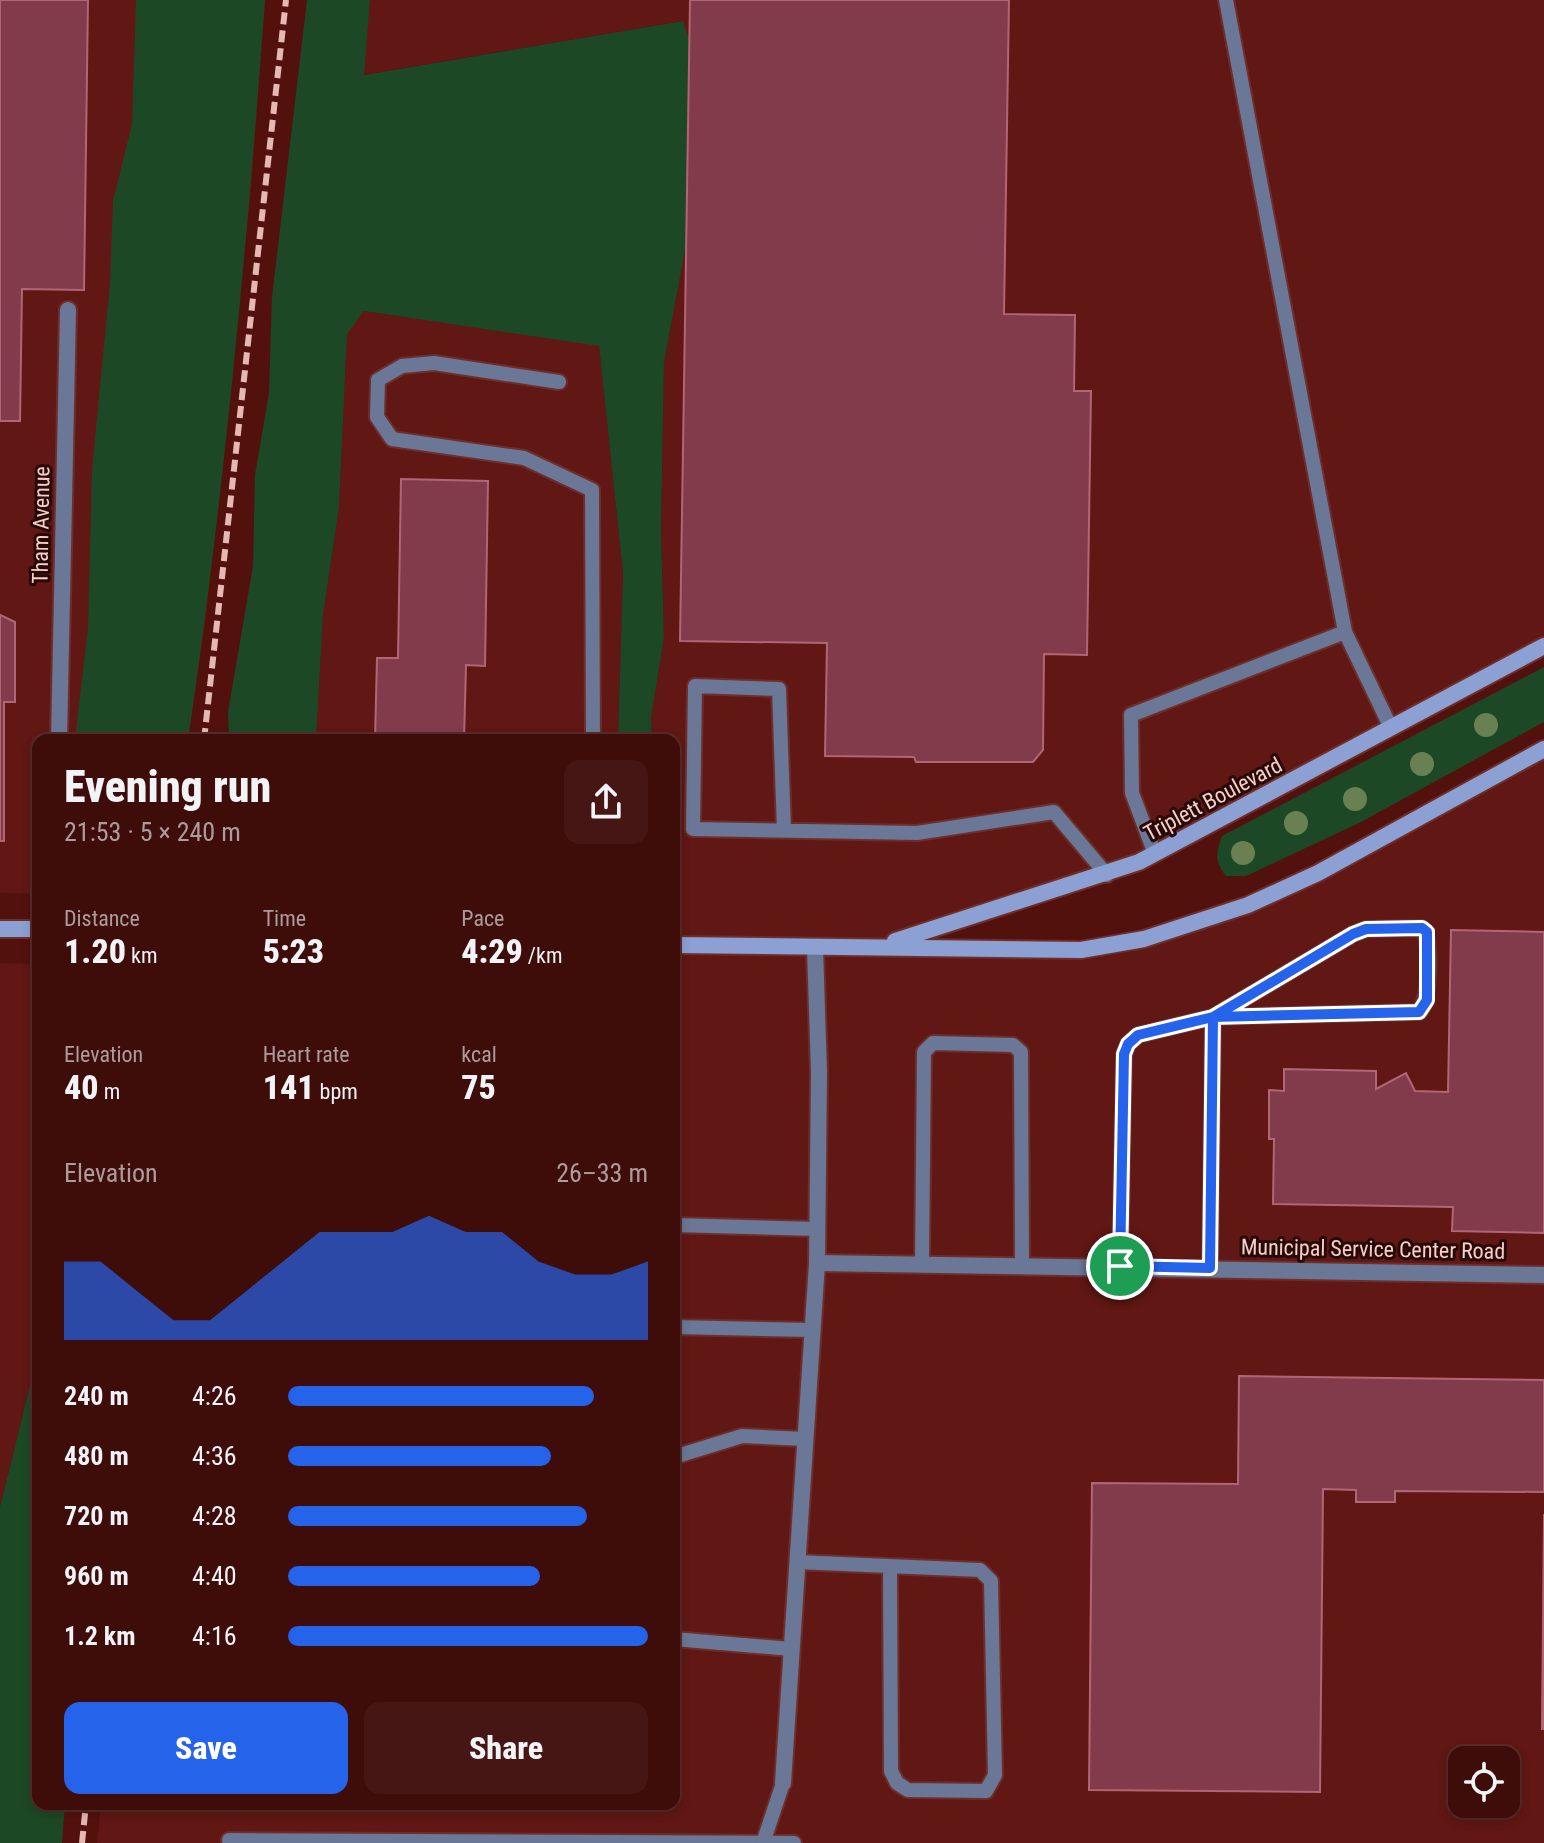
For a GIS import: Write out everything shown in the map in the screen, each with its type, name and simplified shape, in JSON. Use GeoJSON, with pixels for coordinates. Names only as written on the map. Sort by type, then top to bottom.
{"type":"FeatureCollection","features":[{"type":"Feature","properties":{"kind":"main road","name":"Triplett Boulevard"},"geometry":{"type":"LineString","coordinates":[[882,945],[1107,875],[1155,854],[1544,646]]}},
{"type":"Feature","properties":{"kind":"main road","name":"Triplett Boulevard"},"geometry":{"type":"LineString","coordinates":[[680,945],[815,948],[882,945],[1081,950],[1167,932],[1248,905],[1318,873],[1544,749]]}},
{"type":"Feature","properties":{"kind":"main road"},"geometry":{"type":"LineString","coordinates":[[0,929],[32,929]]}},
{"type":"Feature","properties":{"kind":"street","name":"Tham Avenue"},"geometry":{"type":"LineString","coordinates":[[59,734],[68,310]]}},
{"type":"Feature","properties":{"kind":"street"},"geometry":{"type":"LineString","coordinates":[[783,1783],[817,1263],[815,948]]}},
{"type":"Feature","properties":{"kind":"street","name":"Municipal Service Center Road"},"geometry":{"type":"LineString","coordinates":[[817,1263],[1544,1275]]}},
{"type":"Feature","properties":{"kind":"lane"},"geometry":{"type":"LineString","coordinates":[[1226,0],[1345,632],[1391,728]]}},
{"type":"Feature","properties":{"kind":"lane"},"geometry":{"type":"LineString","coordinates":[[559,382],[434,363],[402,366],[378,380],[377,417],[392,439],[524,458],[592,490],[593,734]]}},
{"type":"Feature","properties":{"kind":"lane"},"geometry":{"type":"LineString","coordinates":[[1155,854],[1132,793],[1131,715],[1345,632]]}},
{"type":"Feature","properties":{"kind":"lane"},"geometry":{"type":"LineString","coordinates":[[784,830],[779,689],[695,686],[693,829],[917,833],[1054,812],[1107,875]]}},
{"type":"Feature","properties":{"kind":"lane"},"geometry":{"type":"LineString","coordinates":[[1120,1266],[1124,1054],[1128,1044],[1138,1035],[1213,1017],[1419,1012],[1427,1000],[1427,932],[1422,928],[1366,929],[1213,1017]]}},
{"type":"Feature","properties":{"kind":"lane"},"geometry":{"type":"LineString","coordinates":[[1210,1268],[1213,1017]]}},
{"type":"Feature","properties":{"kind":"lane"},"geometry":{"type":"LineString","coordinates":[[922,1264],[924,1052],[933,1043],[1013,1045],[1021,1052],[1022,1265]]}},
{"type":"Feature","properties":{"kind":"lane"},"geometry":{"type":"LineString","coordinates":[[680,1225],[818,1229]]}},
{"type":"Feature","properties":{"kind":"lane"},"geometry":{"type":"LineString","coordinates":[[680,1327],[812,1330]]}},
{"type":"Feature","properties":{"kind":"lane"},"geometry":{"type":"LineString","coordinates":[[680,1455],[742,1436],[804,1439]]}},
{"type":"Feature","properties":{"kind":"lane"},"geometry":{"type":"LineString","coordinates":[[797,1562],[980,1570],[991,1581],[995,1775],[986,1791],[908,1790],[897,1783],[891,1771],[890,1567]]}},
{"type":"Feature","properties":{"kind":"lane"},"geometry":{"type":"LineString","coordinates":[[680,1640],[791,1649]]}},
{"type":"Feature","properties":{"kind":"lane"},"geometry":{"type":"LineString","coordinates":[[763,1843],[783,1783]]}},
{"type":"Feature","properties":{"kind":"lane"},"geometry":{"type":"LineString","coordinates":[[229,1840],[794,1843]]}},
{"type":"Feature","properties":{"kind":"shaded area"},"geometry":{"type":"Polygon","coordinates":[[[0,0],[265,0],[251,190],[206,616],[189,734],[32,734],[32,894],[0,893],[0,0]]]}},
{"type":"Feature","properties":{"kind":"shaded area"},"geometry":{"type":"Polygon","coordinates":[[[370,0],[1544,0],[1544,646],[1155,854],[886,944],[1081,950],[1248,905],[1544,749],[1544,1843],[97,1843],[100,1810],[680,1810],[680,734],[652,734],[651,718],[664,638],[661,531],[664,362],[686,246],[682,21],[363,75],[370,0]]]}},
{"type":"Feature","properties":{"kind":"shaded area"},"geometry":{"type":"Polygon","coordinates":[[[364,311],[599,345],[623,573],[618,734],[316,734],[323,615],[339,508],[347,333],[364,311]]]}},
{"type":"Feature","properties":{"kind":"shaded area"},"geometry":{"type":"Polygon","coordinates":[[[0,963],[32,964],[32,1377],[0,1507],[0,963]]]}},
{"type":"Feature","properties":{"kind":"green space"},"geometry":{"type":"Polygon","coordinates":[[[136,0],[265,0],[233,371],[189,734],[76,734],[88,627],[92,469],[110,284],[113,201],[132,124],[136,0]]]}},
{"type":"Feature","properties":{"kind":"green space"},"geometry":{"type":"Polygon","coordinates":[[[307,0],[370,0],[364,75],[683,21],[690,42],[686,246],[664,362],[661,531],[664,638],[651,718],[652,734],[618,734],[623,573],[599,346],[364,311],[347,334],[339,508],[323,615],[316,734],[229,734],[228,712],[253,566],[255,475],[269,393],[272,297],[307,0]]]}},
{"type":"Feature","properties":{"kind":"green space"},"geometry":{"type":"Polygon","coordinates":[[[1544,667],[1544,722],[1359,823],[1246,876],[1226,876],[1222,871],[1217,857],[1222,836],[1544,667]]]}},
{"type":"Feature","properties":{"kind":"green space"},"geometry":{"type":"Polygon","coordinates":[[[32,1377],[32,1810],[65,1810],[62,1843],[0,1843],[0,1507],[32,1377]]]}},
{"type":"Feature","properties":{"kind":"building"},"geometry":{"type":"Polygon","coordinates":[[[0,0],[88,0],[84,290],[22,289],[20,421],[0,421],[0,0]]]}},
{"type":"Feature","properties":{"kind":"building"},"geometry":{"type":"Polygon","coordinates":[[[690,0],[1009,0],[1004,314],[1075,315],[1074,391],[1091,391],[1087,655],[1044,654],[1043,750],[1033,762],[916,762],[914,757],[825,756],[827,643],[680,641],[690,0]]]}},
{"type":"Feature","properties":{"kind":"building"},"geometry":{"type":"Polygon","coordinates":[[[401,479],[488,481],[485,666],[466,665],[464,734],[375,734],[377,658],[398,658],[401,479]]]}},
{"type":"Feature","properties":{"kind":"building"},"geometry":{"type":"Polygon","coordinates":[[[0,615],[15,622],[15,702],[4,702],[4,841],[0,841],[0,615]]]}},
{"type":"Feature","properties":{"kind":"building"},"geometry":{"type":"Polygon","coordinates":[[[1451,930],[1544,932],[1544,1233],[1452,1231],[1453,1207],[1273,1204],[1274,1139],[1269,1139],[1269,1090],[1284,1091],[1284,1069],[1376,1071],[1376,1089],[1406,1073],[1415,1091],[1448,1092],[1451,930]]]}},
{"type":"Feature","properties":{"kind":"building"},"geometry":{"type":"Polygon","coordinates":[[[1239,1376],[1544,1380],[1544,1492],[1395,1491],[1395,1502],[1356,1502],[1356,1490],[1323,1489],[1320,1792],[1089,1790],[1092,1483],[1238,1484],[1239,1376]]]}},
{"type":"Feature","properties":{"kind":"building"},"geometry":{"type":"Polygon","coordinates":[[[1544,1514],[1544,1729],[1542,1729],[1544,1514]]]}},
{"type":"Feature","properties":{"kind":"railway"},"geometry":{"type":"LineString","coordinates":[[205,734],[286,0]]}},
{"type":"Feature","properties":{"kind":"railway"},"geometry":{"type":"LineString","coordinates":[[82,1843],[85,1810]]}},
{"type":"Feature","properties":{"kind":"route"},"geometry":{"type":"LineString","coordinates":[[1120,1266],[1124,1054],[1128,1044],[1138,1035],[1213,1017],[1419,1012],[1427,1000],[1427,932],[1422,928],[1366,929],[1353,934],[1213,1017],[1210,1268],[1120,1266]]}}]}
